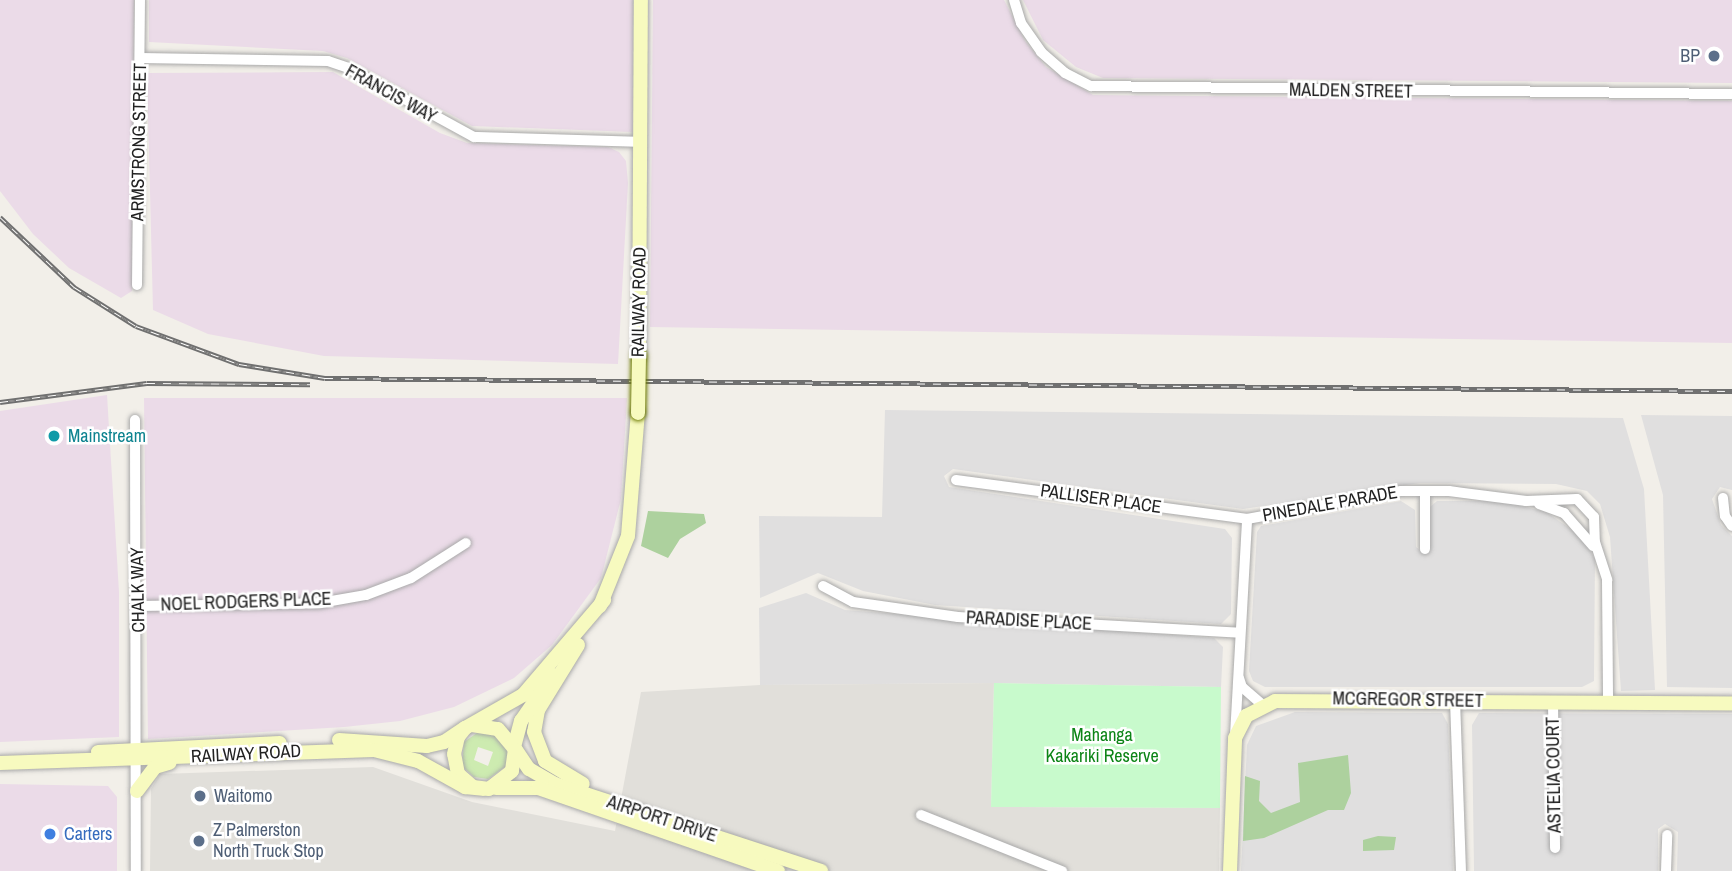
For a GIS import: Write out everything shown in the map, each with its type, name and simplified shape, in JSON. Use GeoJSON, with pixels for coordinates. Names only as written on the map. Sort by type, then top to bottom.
{"type":"FeatureCollection","features":[{"type":"Feature","properties":{"kind":"main road","name":"RAILWAY ROAD"},"geometry":{"type":"LineString","coordinates":[[515,748],[531,705],[584,635],[604,600],[621,558],[634,506],[639,356],[641,0]]}},
{"type":"Feature","properties":{"kind":"main road","name":"RAILWAY ROAD"},"geometry":{"type":"LineString","coordinates":[[0,762],[372,739],[427,746],[444,742],[468,726],[503,709],[531,687],[604,600]]}},
{"type":"Feature","properties":{"kind":"main road"},"geometry":{"type":"LineString","coordinates":[[584,635],[536,715],[539,750],[561,775],[663,818]]}},
{"type":"Feature","properties":{"kind":"main road","name":"MCGREGOR STREET"},"geometry":{"type":"LineString","coordinates":[[1263,705],[1289,699],[1732,703]]}},
{"type":"Feature","properties":{"kind":"main road"},"geometry":{"type":"LineString","coordinates":[[1230,871],[1235,738],[1246,716],[1263,705]]}},
{"type":"Feature","properties":{"kind":"main road"},"geometry":{"type":"LineString","coordinates":[[468,726],[498,729],[515,748],[513,771],[486,789],[465,781],[455,764],[458,737],[468,726]]}},
{"type":"Feature","properties":{"kind":"main road","name":"AIRPORT DRIVE"},"geometry":{"type":"LineString","coordinates":[[515,748],[529,769],[546,780],[821,871]]}},
{"type":"Feature","properties":{"kind":"main road","name":"RAILWAY ROAD"},"geometry":{"type":"LineString","coordinates":[[137,755],[384,752],[429,765],[470,789],[486,789]]}},
{"type":"Feature","properties":{"kind":"main road"},"geometry":{"type":"LineString","coordinates":[[137,791],[155,767],[165,764],[264,754]]}},
{"type":"Feature","properties":{"kind":"main road","name":"AIRPORT DRIVE"},"geometry":{"type":"LineString","coordinates":[[486,789],[538,788],[778,871]]}},
{"type":"Feature","properties":{"kind":"street","name":"ARMSTRONG STREET"},"geometry":{"type":"LineString","coordinates":[[138,285],[140,0]]}},
{"type":"Feature","properties":{"kind":"street","name":"MALDEN STREET"},"geometry":{"type":"LineString","coordinates":[[1014,0],[1021,23],[1041,52],[1065,73],[1091,86],[1732,94]]}},
{"type":"Feature","properties":{"kind":"street","name":"FRANCIS WAY"},"geometry":{"type":"LineString","coordinates":[[140,58],[328,61],[348,68],[474,137],[640,142]]}},
{"type":"Feature","properties":{"kind":"street","name":"CHALK WAY"},"geometry":{"type":"LineString","coordinates":[[135,421],[139,606],[136,871]]}},
{"type":"Feature","properties":{"kind":"street","name":"PALLISER PLACE"},"geometry":{"type":"LineString","coordinates":[[956,480],[1247,519]]}},
{"type":"Feature","properties":{"kind":"street","name":"PINEDALE PARADE"},"geometry":{"type":"LineString","coordinates":[[1235,738],[1247,519],[1425,491],[1526,501],[1565,497],[1582,502],[1594,517],[1599,555],[1608,591],[1608,702]]}},
{"type":"Feature","properties":{"kind":"street"},"geometry":{"type":"LineString","coordinates":[[1425,491],[1425,549]]}},
{"type":"Feature","properties":{"kind":"street"},"geometry":{"type":"LineString","coordinates":[[1723,498],[1725,516],[1732,526]]}},
{"type":"Feature","properties":{"kind":"street","name":"PINEDALE PARADE"},"geometry":{"type":"LineString","coordinates":[[1526,501],[1564,513],[1584,531],[1599,555]]}},
{"type":"Feature","properties":{"kind":"street","name":"NOEL RODGERS PLACE"},"geometry":{"type":"LineString","coordinates":[[139,606],[320,603],[366,595],[411,578],[466,543]]}},
{"type":"Feature","properties":{"kind":"street","name":"PARADISE PLACE"},"geometry":{"type":"LineString","coordinates":[[823,586],[853,602],[958,617],[1240,633]]}},
{"type":"Feature","properties":{"kind":"street"},"geometry":{"type":"LineString","coordinates":[[1239,675],[1242,687],[1263,705]]}},
{"type":"Feature","properties":{"kind":"street"},"geometry":{"type":"LineString","coordinates":[[1455,700],[1461,871]]}},
{"type":"Feature","properties":{"kind":"street","name":"ASTELIA COURT"},"geometry":{"type":"LineString","coordinates":[[1553,701],[1555,848]]}},
{"type":"Feature","properties":{"kind":"street"},"geometry":{"type":"LineString","coordinates":[[921,815],[1043,868],[1062,871]]}},
{"type":"Feature","properties":{"kind":"street"},"geometry":{"type":"LineString","coordinates":[[1666,871],[1667,835]]}},
{"type":"Feature","properties":{"kind":"shaded area"},"geometry":{"type":"Polygon","coordinates":[[[0,0],[134,0],[132,291],[121,298],[69,268],[33,234],[0,191],[0,0]]]}},
{"type":"Feature","properties":{"kind":"shaded area"},"geometry":{"type":"Polygon","coordinates":[[[149,0],[633,0],[633,132],[472,126],[347,58],[323,51],[149,42],[149,0]]]}},
{"type":"Feature","properties":{"kind":"shaded area"},"geometry":{"type":"Polygon","coordinates":[[[653,0],[1004,0],[1025,41],[1046,67],[1093,95],[1732,101],[1732,343],[650,327],[653,0]]]}},
{"type":"Feature","properties":{"kind":"shaded area"},"geometry":{"type":"Polygon","coordinates":[[[1023,0],[1732,0],[1732,83],[1103,78],[1076,67],[1043,40],[1023,0]]]}},
{"type":"Feature","properties":{"kind":"shaded area"},"geometry":{"type":"Polygon","coordinates":[[[333,72],[440,133],[467,143],[608,147],[619,152],[626,161],[628,183],[618,364],[324,356],[208,334],[153,310],[147,73],[333,72]]]}},
{"type":"Feature","properties":{"kind":"shaded area"},"geometry":{"type":"Polygon","coordinates":[[[107,395],[119,592],[119,737],[0,742],[0,411],[107,395]]]}},
{"type":"Feature","properties":{"kind":"shaded area"},"geometry":{"type":"Polygon","coordinates":[[[144,398],[627,398],[621,499],[601,578],[552,645],[514,678],[454,707],[400,721],[344,727],[148,739],[144,398]]]}},
{"type":"Feature","properties":{"kind":"shaded area"},"geometry":{"type":"Polygon","coordinates":[[[885,410],[1623,418],[1644,489],[1655,690],[1621,691],[1610,537],[1600,504],[1587,491],[1556,484],[1420,483],[1243,509],[953,469],[944,476],[949,487],[1225,529],[1232,538],[1231,614],[1221,624],[935,605],[863,591],[818,573],[760,598],[759,516],[882,517],[885,410]]]}},
{"type":"Feature","properties":{"kind":"shaded area"},"geometry":{"type":"Polygon","coordinates":[[[1641,415],[1732,416],[1732,490],[1720,487],[1712,499],[1721,525],[1732,536],[1732,688],[1667,687],[1663,495],[1641,415]]]}},
{"type":"Feature","properties":{"kind":"shaded area"},"geometry":{"type":"Polygon","coordinates":[[[1401,501],[1415,510],[1416,547],[1425,554],[1430,550],[1430,507],[1437,501],[1501,501],[1546,512],[1582,537],[1595,559],[1594,681],[1582,687],[1265,687],[1253,681],[1249,671],[1257,532],[1261,526],[1401,501]]]}},
{"type":"Feature","properties":{"kind":"shaded area"},"geometry":{"type":"Polygon","coordinates":[[[806,593],[845,610],[1214,638],[1223,647],[1221,687],[994,683],[760,685],[759,608],[806,593]]]}},
{"type":"Feature","properties":{"kind":"shaded area"},"geometry":{"type":"Polygon","coordinates":[[[994,683],[991,807],[1220,808],[1219,871],[150,871],[151,789],[160,774],[373,767],[472,802],[615,831],[641,692],[760,685],[994,683]]]}},
{"type":"Feature","properties":{"kind":"shaded area"},"geometry":{"type":"Polygon","coordinates":[[[1295,712],[1442,713],[1448,724],[1453,871],[1241,871],[1247,745],[1256,726],[1295,712]]]}},
{"type":"Feature","properties":{"kind":"shaded area"},"geometry":{"type":"Polygon","coordinates":[[[1479,713],[1732,714],[1732,871],[1677,871],[1678,832],[1665,824],[1658,829],[1658,871],[1474,871],[1472,725],[1479,713]]]}},
{"type":"Feature","properties":{"kind":"shaded area"},"geometry":{"type":"Polygon","coordinates":[[[0,784],[108,786],[117,797],[117,871],[0,871],[0,784]]]}},
{"type":"Feature","properties":{"kind":"green space"},"geometry":{"type":"Polygon","coordinates":[[[648,511],[704,514],[706,523],[680,539],[668,558],[641,546],[648,511]]]}},
{"type":"Feature","properties":{"kind":"green space","name":"Mahanga Kakariki Reserve"},"geometry":{"type":"Polygon","coordinates":[[[994,683],[1221,687],[1220,808],[991,807],[994,683]]]}},
{"type":"Feature","properties":{"kind":"green space"},"geometry":{"type":"Polygon","coordinates":[[[477,733],[493,734],[508,751],[506,766],[488,779],[474,777],[462,766],[464,742],[477,733]],[[478,747],[474,760],[488,766],[493,752],[478,747]]]}},
{"type":"Feature","properties":{"kind":"green space"},"geometry":{"type":"Polygon","coordinates":[[[1348,755],[1351,793],[1344,810],[1328,810],[1264,838],[1243,841],[1245,776],[1260,781],[1259,801],[1271,813],[1300,802],[1298,763],[1348,755]]]}},
{"type":"Feature","properties":{"kind":"green space"},"geometry":{"type":"Polygon","coordinates":[[[1378,836],[1396,837],[1394,850],[1363,851],[1363,840],[1378,836]]]}},
{"type":"Feature","properties":{"kind":"railway"},"geometry":{"type":"LineString","coordinates":[[0,217],[74,287],[136,326],[239,364],[325,378],[1732,391]]}},
{"type":"Feature","properties":{"kind":"railway"},"geometry":{"type":"LineString","coordinates":[[0,402],[147,383],[310,384]]}},
{"type":"Feature","properties":{"kind":"place","name":"BP"},"geometry":{"type":"Point","coordinates":[1714,56]}},
{"type":"Feature","properties":{"kind":"place","name":"Mainstream"},"geometry":{"type":"Point","coordinates":[54,436]}},
{"type":"Feature","properties":{"kind":"place","name":"Waitomo"},"geometry":{"type":"Point","coordinates":[200,796]}},
{"type":"Feature","properties":{"kind":"place","name":"Carters"},"geometry":{"type":"Point","coordinates":[50,834]}},
{"type":"Feature","properties":{"kind":"place","name":"Z Palmerston North Truck Stop"},"geometry":{"type":"Point","coordinates":[199,841]}}]}
